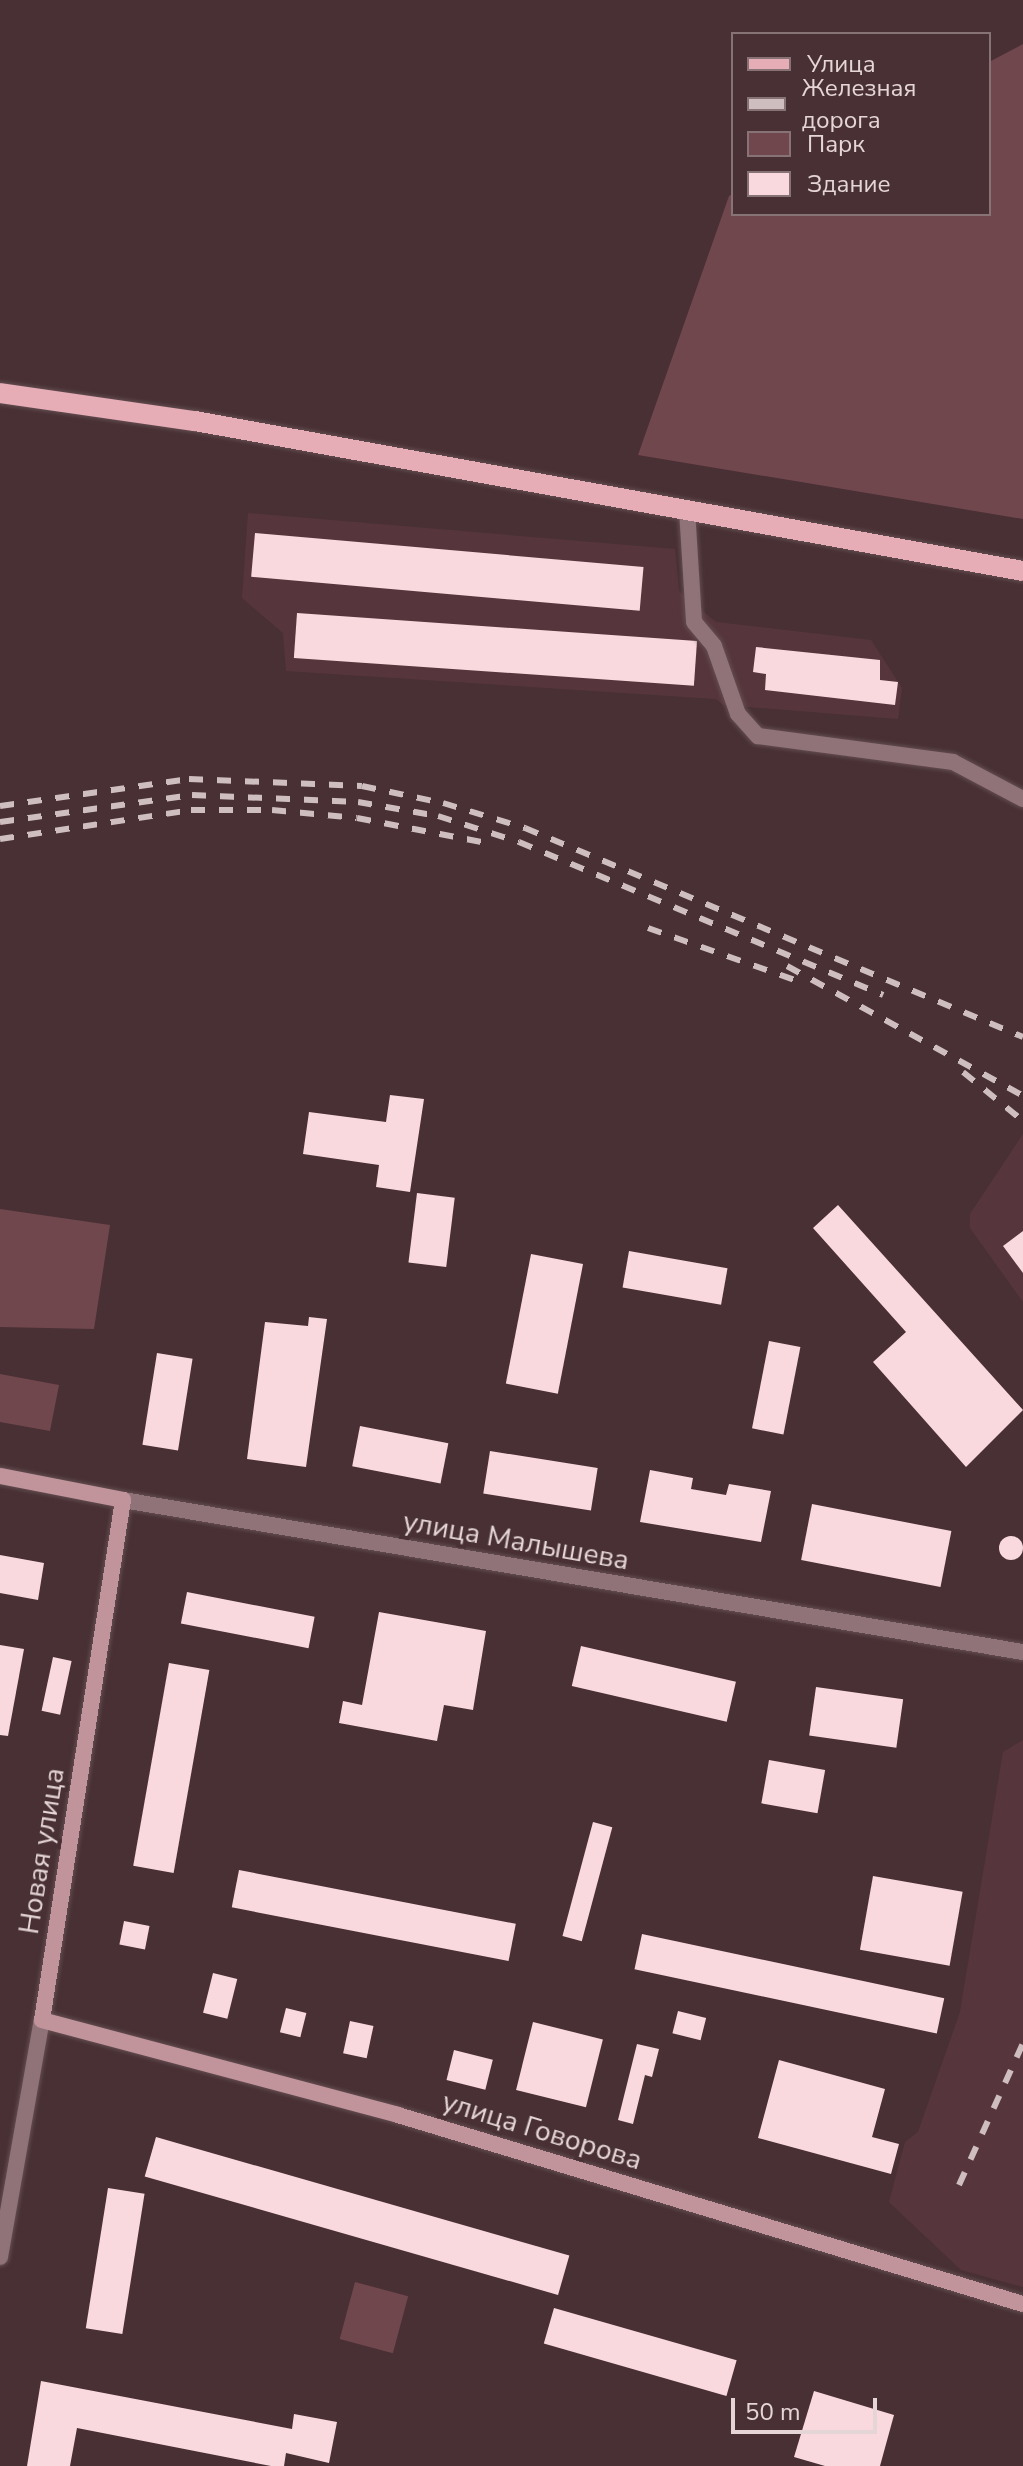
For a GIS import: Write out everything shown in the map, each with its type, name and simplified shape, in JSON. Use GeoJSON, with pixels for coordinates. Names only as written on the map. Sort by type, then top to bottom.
{"type":"FeatureCollection","features":[{"type":"Feature","properties":{"kind":"main road"},"geometry":{"type":"LineString","coordinates":[[0,393],[195,421],[1023,571]]}},
{"type":"Feature","properties":{"kind":"main road","name":"улица Малышева"},"geometry":{"type":"LineString","coordinates":[[0,1476],[123,1500]]}},
{"type":"Feature","properties":{"kind":"main road","name":"Новая улица"},"geometry":{"type":"LineString","coordinates":[[42,2020],[123,1500]]}},
{"type":"Feature","properties":{"kind":"main road","name":"улица Говорова"},"geometry":{"type":"LineString","coordinates":[[42,2020],[398,2115],[1023,2304]]}},
{"type":"Feature","properties":{"kind":"street"},"geometry":{"type":"LineString","coordinates":[[687,510],[694,622],[714,646],[738,714],[758,736],[953,762],[1023,799]]}},
{"type":"Feature","properties":{"kind":"street","name":"улица Малышева"},"geometry":{"type":"LineString","coordinates":[[123,1500],[1023,1652]]}},
{"type":"Feature","properties":{"kind":"street","name":"Новая улица"},"geometry":{"type":"LineString","coordinates":[[0,2257],[42,2020]]}},
{"type":"Feature","properties":{"kind":"shaded area"},"geometry":{"type":"Polygon","coordinates":[[[248,513],[675,549],[679,591],[716,622],[871,640],[902,688],[898,719],[723,705],[716,699],[286,671],[283,633],[242,598],[248,513]]]}},
{"type":"Feature","properties":{"kind":"shaded area"},"geometry":{"type":"Polygon","coordinates":[[[1023,1134],[1023,1302],[970,1228],[970,1214],[1023,1134]]]}},
{"type":"Feature","properties":{"kind":"shaded area"},"geometry":{"type":"Polygon","coordinates":[[[1023,1740],[1023,2287],[961,2270],[889,2202],[905,2142],[918,2132],[960,2012],[1003,1752],[1023,1740]]]}},
{"type":"Feature","properties":{"kind":"green space"},"geometry":{"type":"Polygon","coordinates":[[[1023,44],[1023,519],[638,455],[729,196],[731,216],[991,216],[991,61],[1023,44]]]}},
{"type":"Feature","properties":{"kind":"green space"},"geometry":{"type":"Polygon","coordinates":[[[0,1209],[110,1225],[94,1329],[0,1327],[0,1209]]]}},
{"type":"Feature","properties":{"kind":"green space"},"geometry":{"type":"Polygon","coordinates":[[[0,1374],[59,1385],[50,1431],[0,1422],[0,1374]]]}},
{"type":"Feature","properties":{"kind":"green space"},"geometry":{"type":"Polygon","coordinates":[[[355,2282],[408,2296],[393,2353],[340,2339],[355,2282]]]}},
{"type":"Feature","properties":{"kind":"building"},"geometry":{"type":"Polygon","coordinates":[[[255,533],[644,567],[640,611],[251,577],[255,533]]]}},
{"type":"Feature","properties":{"kind":"building"},"geometry":{"type":"Polygon","coordinates":[[[297,613],[697,641],[694,686],[294,658],[297,613]]]}},
{"type":"Feature","properties":{"kind":"building"},"geometry":{"type":"Polygon","coordinates":[[[756,647],[880,660],[880,680],[898,682],[895,705],[765,690],[766,674],[753,672],[756,647]]]}},
{"type":"Feature","properties":{"kind":"building"},"geometry":{"type":"Polygon","coordinates":[[[390,1095],[424,1099],[410,1192],[376,1187],[379,1165],[303,1154],[309,1112],[386,1122],[390,1095]]]}},
{"type":"Feature","properties":{"kind":"building"},"geometry":{"type":"Polygon","coordinates":[[[417,1193],[455,1198],[446,1267],[408,1262],[417,1193]]]}},
{"type":"Feature","properties":{"kind":"building"},"geometry":{"type":"Polygon","coordinates":[[[838,1205],[1023,1410],[966,1467],[873,1362],[906,1332],[813,1228],[838,1205]]]}},
{"type":"Feature","properties":{"kind":"building"},"geometry":{"type":"Polygon","coordinates":[[[1023,1231],[1023,1273],[1003,1246],[1023,1231]]]}},
{"type":"Feature","properties":{"kind":"building"},"geometry":{"type":"Polygon","coordinates":[[[629,1251],[727,1268],[721,1305],[623,1287],[629,1251]]]}},
{"type":"Feature","properties":{"kind":"building"},"geometry":{"type":"Polygon","coordinates":[[[531,1254],[583,1264],[558,1394],[506,1384],[531,1254]]]}},
{"type":"Feature","properties":{"kind":"building"},"geometry":{"type":"Polygon","coordinates":[[[309,1317],[327,1319],[306,1467],[247,1459],[265,1322],[308,1326],[309,1317]]]}},
{"type":"Feature","properties":{"kind":"building"},"geometry":{"type":"Polygon","coordinates":[[[769,1341],[800,1347],[783,1434],[752,1428],[769,1341]]]}},
{"type":"Feature","properties":{"kind":"building"},"geometry":{"type":"Polygon","coordinates":[[[157,1353],[193,1359],[178,1450],[142,1445],[157,1353]]]}},
{"type":"Feature","properties":{"kind":"building"},"geometry":{"type":"Polygon","coordinates":[[[360,1426],[448,1443],[441,1483],[352,1466],[360,1426]]]}},
{"type":"Feature","properties":{"kind":"building"},"geometry":{"type":"Polygon","coordinates":[[[490,1451],[598,1468],[591,1511],[483,1493],[490,1451]]]}},
{"type":"Feature","properties":{"kind":"building"},"geometry":{"type":"Polygon","coordinates":[[[650,1470],[693,1478],[691,1489],[726,1495],[729,1484],[771,1491],[761,1542],[640,1522],[650,1470]]]}},
{"type":"Feature","properties":{"kind":"building"},"geometry":{"type":"Polygon","coordinates":[[[812,1504],[951,1531],[941,1587],[801,1560],[812,1504]]]}},
{"type":"Feature","properties":{"kind":"building"},"geometry":{"type":"Polygon","coordinates":[[[1011,1536],[1022,1543],[1023,1548],[1016,1559],[1011,1560],[1000,1553],[999,1548],[1006,1537],[1011,1536]]]}},
{"type":"Feature","properties":{"kind":"building"},"geometry":{"type":"Polygon","coordinates":[[[0,1555],[44,1563],[38,1600],[0,1593],[0,1555]]]}},
{"type":"Feature","properties":{"kind":"building"},"geometry":{"type":"Polygon","coordinates":[[[187,1592],[315,1617],[309,1648],[181,1623],[187,1592]]]}},
{"type":"Feature","properties":{"kind":"building"},"geometry":{"type":"Polygon","coordinates":[[[379,1612],[486,1631],[473,1710],[444,1705],[437,1741],[339,1723],[343,1701],[362,1705],[379,1612]]]}},
{"type":"Feature","properties":{"kind":"building"},"geometry":{"type":"Polygon","coordinates":[[[0,1645],[24,1649],[8,1736],[0,1735],[0,1645]]]}},
{"type":"Feature","properties":{"kind":"building"},"geometry":{"type":"Polygon","coordinates":[[[581,1646],[736,1682],[727,1722],[572,1686],[581,1646]]]}},
{"type":"Feature","properties":{"kind":"building"},"geometry":{"type":"Polygon","coordinates":[[[53,1657],[72,1661],[60,1715],[42,1711],[53,1657]]]}},
{"type":"Feature","properties":{"kind":"building"},"geometry":{"type":"Polygon","coordinates":[[[169,1663],[209,1670],[174,1873],[133,1866],[169,1663]]]}},
{"type":"Feature","properties":{"kind":"building"},"geometry":{"type":"Polygon","coordinates":[[[816,1687],[903,1699],[896,1748],[809,1736],[816,1687]]]}},
{"type":"Feature","properties":{"kind":"building"},"geometry":{"type":"Polygon","coordinates":[[[769,1760],[825,1770],[817,1813],[761,1803],[769,1760]]]}},
{"type":"Feature","properties":{"kind":"building"},"geometry":{"type":"Polygon","coordinates":[[[593,1822],[612,1827],[582,1941],[562,1936],[593,1822]]]}},
{"type":"Feature","properties":{"kind":"building"},"geometry":{"type":"Polygon","coordinates":[[[239,1870],[516,1924],[509,1961],[232,1907],[239,1870]]]}},
{"type":"Feature","properties":{"kind":"building"},"geometry":{"type":"Polygon","coordinates":[[[873,1876],[963,1892],[950,1966],[860,1950],[873,1876]]]}},
{"type":"Feature","properties":{"kind":"building"},"geometry":{"type":"Polygon","coordinates":[[[124,1921],[150,1926],[145,1950],[119,1945],[124,1921]]]}},
{"type":"Feature","properties":{"kind":"building"},"geometry":{"type":"Polygon","coordinates":[[[642,1934],[944,1998],[937,2033],[635,1969],[642,1934]]]}},
{"type":"Feature","properties":{"kind":"building"},"geometry":{"type":"Polygon","coordinates":[[[213,1973],[237,1979],[227,2019],[203,2013],[213,1973]]]}},
{"type":"Feature","properties":{"kind":"building"},"geometry":{"type":"Polygon","coordinates":[[[286,2008],[306,2013],[300,2037],[280,2032],[286,2008]]]}},
{"type":"Feature","properties":{"kind":"building"},"geometry":{"type":"Polygon","coordinates":[[[678,2011],[706,2018],[701,2040],[672,2033],[678,2011]]]}},
{"type":"Feature","properties":{"kind":"building"},"geometry":{"type":"Polygon","coordinates":[[[350,2021],[373,2026],[367,2058],[343,2053],[350,2021]]]}},
{"type":"Feature","properties":{"kind":"building"},"geometry":{"type":"Polygon","coordinates":[[[533,2022],[603,2039],[586,2107],[516,2090],[533,2022]]]}},
{"type":"Feature","properties":{"kind":"building"},"geometry":{"type":"Polygon","coordinates":[[[637,2044],[659,2049],[652,2077],[645,2075],[633,2124],[618,2120],[637,2044]]]}},
{"type":"Feature","properties":{"kind":"building"},"geometry":{"type":"Polygon","coordinates":[[[454,2050],[493,2060],[485,2090],[447,2080],[454,2050]]]}},
{"type":"Feature","properties":{"kind":"building"},"geometry":{"type":"Polygon","coordinates":[[[779,2060],[885,2089],[872,2137],[899,2144],[891,2174],[758,2138],[779,2060]]]}},
{"type":"Feature","properties":{"kind":"building"},"geometry":{"type":"Polygon","coordinates":[[[156,2137],[569,2256],[558,2295],[145,2176],[156,2137]]]}},
{"type":"Feature","properties":{"kind":"building"},"geometry":{"type":"Polygon","coordinates":[[[108,2188],[145,2194],[122,2334],[86,2328],[108,2188]]]}},
{"type":"Feature","properties":{"kind":"building"},"geometry":{"type":"Polygon","coordinates":[[[554,2308],[737,2360],[726,2396],[544,2344],[554,2308]]]}},
{"type":"Feature","properties":{"kind":"building"},"geometry":{"type":"Polygon","coordinates":[[[41,2381],[292,2429],[294,2414],[337,2422],[329,2463],[286,2453],[284,2466],[271,2466],[77,2428],[70,2466],[27,2466],[41,2381]]]}},
{"type":"Feature","properties":{"kind":"building"},"geometry":{"type":"Polygon","coordinates":[[[814,2391],[894,2415],[880,2466],[825,2466],[794,2457],[814,2391]]]}},
{"type":"Feature","properties":{"kind":"railway"},"geometry":{"type":"LineString","coordinates":[[0,806],[189,779],[362,786],[443,803],[525,828],[1023,1037]]}},
{"type":"Feature","properties":{"kind":"railway"},"geometry":{"type":"LineString","coordinates":[[0,822],[192,795],[358,802],[438,816],[519,842],[883,995]]}},
{"type":"Feature","properties":{"kind":"railway"},"geometry":{"type":"LineString","coordinates":[[0,839],[191,810],[272,810],[357,818],[487,843]]}},
{"type":"Feature","properties":{"kind":"railway"},"geometry":{"type":"LineString","coordinates":[[648,928],[798,981]]}},
{"type":"Feature","properties":{"kind":"railway"},"geometry":{"type":"LineString","coordinates":[[787,966],[1023,1096]]}},
{"type":"Feature","properties":{"kind":"railway"},"geometry":{"type":"LineString","coordinates":[[963,1072],[1023,1121]]}},
{"type":"Feature","properties":{"kind":"railway"},"geometry":{"type":"LineString","coordinates":[[959,2185],[1023,2043]]}}]}
